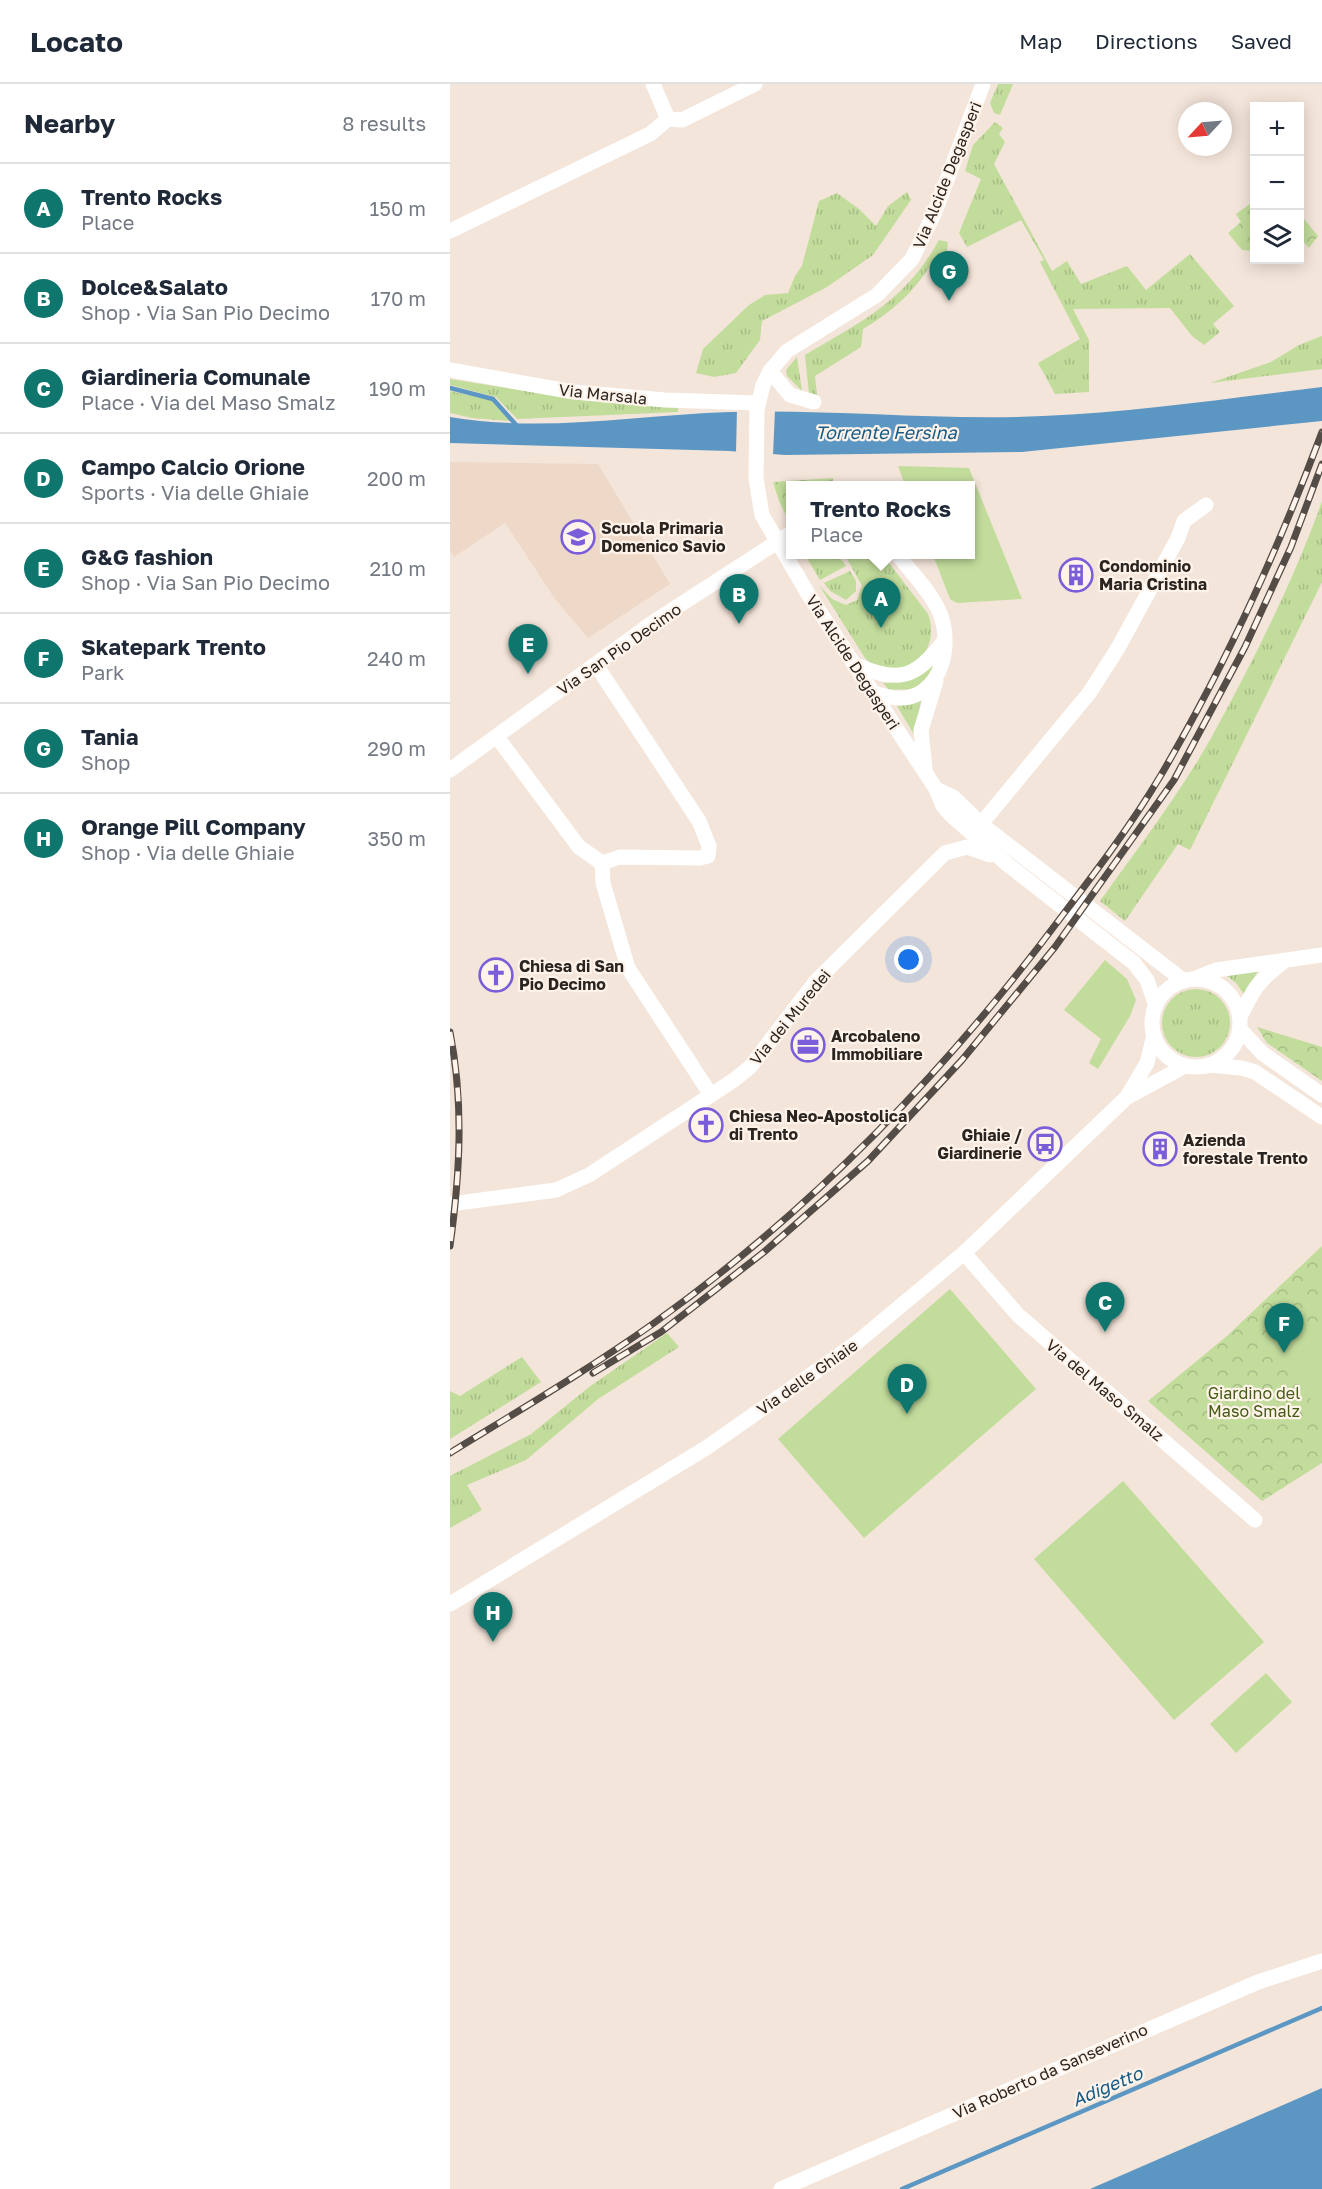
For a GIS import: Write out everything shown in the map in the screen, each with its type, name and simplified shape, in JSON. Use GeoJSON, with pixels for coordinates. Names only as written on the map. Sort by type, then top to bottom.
{"type":"FeatureCollection","features":[{"type":"Feature","properties":{"kind":"street"},"geometry":{"type":"LineString","coordinates":[[653,84],[668,119]]}},
{"type":"Feature","properties":{"kind":"street"},"geometry":{"type":"LineString","coordinates":[[450,231],[650,134],[668,119],[682,120],[756,84]]}},
{"type":"Feature","properties":{"kind":"street","name":"Via Alcide Degasperi"},"geometry":{"type":"LineString","coordinates":[[786,556],[762,515],[757,495],[758,406],[770,371],[787,351],[877,295],[912,259],[934,214],[983,84]]}},
{"type":"Feature","properties":{"kind":"street","name":"Via Marsala"},"geometry":{"type":"LineString","coordinates":[[450,370],[574,392],[758,406]]}},
{"type":"Feature","properties":{"kind":"street"},"geometry":{"type":"LineString","coordinates":[[770,371],[790,395],[814,402]]}},
{"type":"Feature","properties":{"kind":"street"},"geometry":{"type":"LineString","coordinates":[[981,824],[1090,692],[1129,628],[1178,538],[1184,521],[1206,505]]}},
{"type":"Feature","properties":{"kind":"street","name":"Via San Pio Decimo"},"geometry":{"type":"LineString","coordinates":[[450,770],[660,618],[786,536]]}},
{"type":"Feature","properties":{"kind":"street","name":"Via Alcide Degasperi"},"geometry":{"type":"LineString","coordinates":[[788,559],[936,789],[943,806],[1007,864],[1134,963],[1147,980],[1156,1006]]}},
{"type":"Feature","properties":{"kind":"street"},"geometry":{"type":"LineString","coordinates":[[900,559],[938,609],[944,626],[944,655],[921,730],[925,772]]}},
{"type":"Feature","properties":{"kind":"street"},"geometry":{"type":"LineString","coordinates":[[854,664],[880,675],[913,673],[926,663],[944,641]]}},
{"type":"Feature","properties":{"kind":"street"},"geometry":{"type":"LineString","coordinates":[[497,737],[579,847],[602,862],[620,857],[700,858],[708,855],[710,846],[699,821],[596,665]]}},
{"type":"Feature","properties":{"kind":"street"},"geometry":{"type":"LineString","coordinates":[[873,693],[897,699],[910,697],[930,686],[937,677]]}},
{"type":"Feature","properties":{"kind":"street","name":"Via Alcide Degasperi"},"geometry":{"type":"LineString","coordinates":[[936,789],[953,797],[981,824],[1189,980]]}},
{"type":"Feature","properties":{"kind":"street","name":"Via dei Muredei"},"geometry":{"type":"LineString","coordinates":[[450,1204],[556,1190],[588,1175],[711,1095],[750,1066],[816,981],[945,853],[958,847],[977,848],[1007,864]]}},
{"type":"Feature","properties":{"kind":"street"},"geometry":{"type":"LineString","coordinates":[[602,862],[603,883],[628,968],[711,1095]]}},
{"type":"Feature","properties":{"kind":"street"},"geometry":{"type":"LineString","coordinates":[[1322,955],[1216,970],[1189,980],[1167,990],[1156,1006],[1152,1026],[1154,1035],[1164,1053],[1185,1066],[1210,1065],[1241,1068],[1255,1072],[1322,1117]]}},
{"type":"Feature","properties":{"kind":"street"},"geometry":{"type":"LineString","coordinates":[[1210,1065],[1230,1052],[1254,987],[1284,961]]}},
{"type":"Feature","properties":{"kind":"street"},"geometry":{"type":"LineString","coordinates":[[1189,980],[1205,980],[1224,989],[1232,997],[1240,1023],[1262,1053],[1322,1095]]}},
{"type":"Feature","properties":{"kind":"street","name":"Via delle Ghiaie"},"geometry":{"type":"LineString","coordinates":[[1126,1098],[1147,1063],[1154,1035]]}},
{"type":"Feature","properties":{"kind":"street","name":"Via delle Ghiaie"},"geometry":{"type":"LineString","coordinates":[[450,1604],[706,1448],[855,1344],[964,1253],[1126,1098],[1185,1066]]}},
{"type":"Feature","properties":{"kind":"street","name":"Via del Maso Smalz"},"geometry":{"type":"LineString","coordinates":[[964,1253],[1018,1316],[1255,1520]]}},
{"type":"Feature","properties":{"kind":"street","name":"Via Roberto da Sanseverino"},"geometry":{"type":"LineString","coordinates":[[781,2189],[1237,1991],[1322,1961]]}},
{"type":"Feature","properties":{"kind":"shaded area","name":"Scuola Primaria Domenico Savio"},"geometry":{"type":"Polygon","coordinates":[[[450,462],[598,464],[670,584],[588,638],[555,599],[505,523],[454,557],[450,551],[450,462]]]}},
{"type":"Feature","properties":{"kind":"green space"},"geometry":{"type":"Polygon","coordinates":[[[998,84],[1013,84],[1000,115],[994,113],[990,103],[998,84]]]}},
{"type":"Feature","properties":{"kind":"green space"},"geometry":{"type":"Polygon","coordinates":[[[995,122],[1003,128],[999,134],[1005,142],[994,164],[1052,271],[1067,261],[1081,284],[1127,266],[1146,290],[1190,254],[1234,306],[1213,324],[1220,332],[1204,345],[1192,336],[1170,308],[1073,309],[1089,340],[1089,392],[1055,394],[1038,363],[1080,339],[1040,262],[1044,260],[1021,220],[967,247],[959,233],[981,179],[965,171],[973,145],[995,122]]]}},
{"type":"Feature","properties":{"kind":"green space"},"geometry":{"type":"Polygon","coordinates":[[[907,192],[911,200],[873,255],[827,287],[762,321],[760,340],[736,373],[714,377],[696,373],[703,349],[749,305],[765,295],[788,293],[802,266],[819,201],[837,193],[859,209],[876,226],[888,206],[907,192]]]}},
{"type":"Feature","properties":{"kind":"green space"},"geometry":{"type":"Polygon","coordinates":[[[1250,204],[1250,251],[1242,250],[1228,233],[1241,222],[1236,214],[1250,204]]]}},
{"type":"Feature","properties":{"kind":"green space"},"geometry":{"type":"Polygon","coordinates":[[[1304,219],[1318,236],[1309,248],[1304,242],[1304,219]]]}},
{"type":"Feature","properties":{"kind":"green space"},"geometry":{"type":"Polygon","coordinates":[[[939,240],[948,242],[946,261],[962,266],[961,271],[932,263],[902,300],[863,329],[861,347],[815,376],[817,395],[809,394],[805,355],[881,308],[912,279],[939,240]]]}},
{"type":"Feature","properties":{"kind":"green space"},"geometry":{"type":"Polygon","coordinates":[[[1322,336],[1322,369],[1210,383],[1271,362],[1299,345],[1322,336]]]}},
{"type":"Feature","properties":{"kind":"green space"},"geometry":{"type":"Polygon","coordinates":[[[797,357],[802,391],[787,376],[786,370],[797,357]]]}},
{"type":"Feature","properties":{"kind":"green space"},"geometry":{"type":"Polygon","coordinates":[[[450,379],[569,398],[678,407],[678,412],[517,419],[496,397],[450,385],[450,379]]]}},
{"type":"Feature","properties":{"kind":"green space"},"geometry":{"type":"Polygon","coordinates":[[[450,391],[491,400],[510,421],[472,418],[450,413],[450,391]]]}},
{"type":"Feature","properties":{"kind":"green space"},"geometry":{"type":"Polygon","coordinates":[[[898,466],[969,468],[974,481],[904,481],[898,466]]]}},
{"type":"Feature","properties":{"kind":"green space"},"geometry":{"type":"Polygon","coordinates":[[[833,478],[833,481],[788,481],[833,478]]]}},
{"type":"Feature","properties":{"kind":"green space"},"geometry":{"type":"Polygon","coordinates":[[[786,481],[786,515],[779,501],[773,482],[786,481]]]}},
{"type":"Feature","properties":{"kind":"green space"},"geometry":{"type":"Polygon","coordinates":[[[975,483],[1022,599],[957,603],[950,599],[935,559],[975,559],[975,483]]]}},
{"type":"Feature","properties":{"kind":"green space"},"geometry":{"type":"Polygon","coordinates":[[[1322,501],[1322,582],[1190,850],[1178,844],[1125,921],[1100,901],[1171,802],[1210,740],[1271,622],[1311,532],[1322,501]]]}},
{"type":"Feature","properties":{"kind":"green space"},"geometry":{"type":"Polygon","coordinates":[[[807,559],[841,559],[846,566],[820,580],[807,559]]]}},
{"type":"Feature","properties":{"kind":"green space"},"geometry":{"type":"Polygon","coordinates":[[[847,559],[886,559],[928,614],[931,629],[929,643],[923,655],[914,663],[903,669],[890,670],[877,666],[865,658],[819,585],[832,599],[846,605],[857,600],[862,586],[847,559]]]}},
{"type":"Feature","properties":{"kind":"green space"},"geometry":{"type":"Polygon","coordinates":[[[850,571],[856,581],[856,591],[846,600],[830,591],[824,583],[850,571]]]}},
{"type":"Feature","properties":{"kind":"green space"},"geometry":{"type":"Polygon","coordinates":[[[935,664],[935,670],[914,689],[889,690],[883,683],[912,680],[935,664]]]}},
{"type":"Feature","properties":{"kind":"green space"},"geometry":{"type":"Polygon","coordinates":[[[921,700],[916,732],[913,733],[897,706],[921,700]]]}},
{"type":"Feature","properties":{"kind":"green space"},"geometry":{"type":"Polygon","coordinates":[[[1105,960],[1127,979],[1136,1000],[1130,1016],[1098,1069],[1089,1063],[1101,1039],[1064,1010],[1105,960]]]}},
{"type":"Feature","properties":{"kind":"green space"},"geometry":{"type":"Polygon","coordinates":[[[1258,971],[1244,995],[1237,984],[1226,975],[1258,971]]]}},
{"type":"Feature","properties":{"kind":"green space"},"geometry":{"type":"Polygon","coordinates":[[[1196,989],[1209,992],[1220,999],[1227,1010],[1230,1023],[1227,1036],[1220,1047],[1209,1054],[1196,1057],[1183,1054],[1172,1047],[1165,1036],[1162,1023],[1165,1010],[1172,999],[1183,992],[1196,989]]]}},
{"type":"Feature","properties":{"kind":"green space"},"geometry":{"type":"Polygon","coordinates":[[[1257,1027],[1322,1047],[1322,1081],[1267,1043],[1257,1027]]]}},
{"type":"Feature","properties":{"kind":"green space","name":"Giardino del Maso Smalz"},"geometry":{"type":"Polygon","coordinates":[[[1322,1246],[1322,1463],[1262,1501],[1148,1401],[1227,1336],[1322,1246]]]}},
{"type":"Feature","properties":{"kind":"green space"},"geometry":{"type":"Polygon","coordinates":[[[950,1289],[1036,1389],[864,1538],[778,1439],[950,1289]]]}},
{"type":"Feature","properties":{"kind":"green space"},"geometry":{"type":"Polygon","coordinates":[[[1303,1319],[1322,1341],[1322,1412],[1268,1349],[1303,1319]]]}},
{"type":"Feature","properties":{"kind":"green space"},"geometry":{"type":"Polygon","coordinates":[[[667,1333],[679,1347],[598,1399],[526,1460],[467,1485],[482,1510],[450,1528],[450,1476],[531,1434],[589,1387],[667,1333]]]}},
{"type":"Feature","properties":{"kind":"green space"},"geometry":{"type":"Polygon","coordinates":[[[522,1357],[541,1382],[450,1439],[450,1391],[460,1396],[522,1357]]]}},
{"type":"Feature","properties":{"kind":"green space"},"geometry":{"type":"Polygon","coordinates":[[[1123,1481],[1264,1642],[1174,1720],[1034,1559],[1123,1481]]]}},
{"type":"Feature","properties":{"kind":"green space"},"geometry":{"type":"Polygon","coordinates":[[[1266,1673],[1292,1702],[1236,1753],[1210,1724],[1266,1673]]]}},
{"type":"Feature","properties":{"kind":"water","name":"Torrente Fersina"},"geometry":{"type":"Polygon","coordinates":[[[1322,387],[1322,421],[1022,452],[785,455],[729,451],[450,443],[450,417],[485,422],[555,423],[730,412],[965,417],[1043,416],[1148,408],[1322,387]]]}},
{"type":"Feature","properties":{"kind":"water"},"geometry":{"type":"Polygon","coordinates":[[[1322,2088],[1322,2189],[1090,2189],[1322,2088]]]}},
{"type":"Feature","properties":{"kind":"pier"},"geometry":{"type":"Polygon","coordinates":[[[737,409],[775,410],[773,455],[736,453],[737,409]]]}},
{"type":"Feature","properties":{"kind":"waterway"},"geometry":{"type":"LineString","coordinates":[[450,388],[493,399],[518,427]]}},
{"type":"Feature","properties":{"kind":"waterway","name":"Adigetto"},"geometry":{"type":"LineString","coordinates":[[902,2189],[1322,2008]]}},
{"type":"Feature","properties":{"kind":"railway"},"geometry":{"type":"LineString","coordinates":[[450,1453],[604,1357],[712,1280],[822,1186],[924,1083],[972,1029],[1088,881],[1126,829],[1161,775],[1207,692],[1249,607],[1269,564],[1322,432]]}},
{"type":"Feature","properties":{"kind":"railway"},"geometry":{"type":"LineString","coordinates":[[593,1373],[661,1332],[764,1252],[868,1161],[962,1060],[1055,947],[1174,780],[1245,647],[1291,547],[1322,464]]}},
{"type":"Feature","properties":{"kind":"railway"},"geometry":{"type":"LineString","coordinates":[[450,1032],[459,1112],[458,1166],[450,1246]]}},
{"type":"Feature","properties":{"kind":"place","name":"Tania"},"geometry":{"type":"Point","coordinates":[949,301]}},
{"type":"Feature","properties":{"kind":"place","name":"Scuola Primaria Domenico Savio"},"geometry":{"type":"Point","coordinates":[578,537]}},
{"type":"Feature","properties":{"kind":"place","name":"Condominio Maria Cristina"},"geometry":{"type":"Point","coordinates":[1076,575]}},
{"type":"Feature","properties":{"kind":"place","name":"Dolce&Salato"},"geometry":{"type":"Point","coordinates":[739,624]}},
{"type":"Feature","properties":{"kind":"place","name":"Trento Rocks"},"geometry":{"type":"Point","coordinates":[881,628]}},
{"type":"Feature","properties":{"kind":"place","name":"G&G fashion"},"geometry":{"type":"Point","coordinates":[528,674]}},
{"type":"Feature","properties":{"kind":"place","name":"Chiesa di San Pio Decimo"},"geometry":{"type":"Point","coordinates":[496,975]}},
{"type":"Feature","properties":{"kind":"place","name":"Arcobaleno Immobiliare"},"geometry":{"type":"Point","coordinates":[808,1045]}},
{"type":"Feature","properties":{"kind":"place","name":"Chiesa Neo-Apostolica di Trento"},"geometry":{"type":"Point","coordinates":[706,1125]}},
{"type":"Feature","properties":{"kind":"place","name":"Ghiaie / Giardinerie"},"geometry":{"type":"Point","coordinates":[1045,1144]}},
{"type":"Feature","properties":{"kind":"place","name":"Azienda forestale Trento"},"geometry":{"type":"Point","coordinates":[1160,1149]}},
{"type":"Feature","properties":{"kind":"place","name":"Giardineria Comunale"},"geometry":{"type":"Point","coordinates":[1105,1332]}},
{"type":"Feature","properties":{"kind":"place","name":"Skatepark Trento"},"geometry":{"type":"Point","coordinates":[1284,1353]}},
{"type":"Feature","properties":{"kind":"place","name":"Campo Calcio Orione"},"geometry":{"type":"Point","coordinates":[907,1414]}},
{"type":"Feature","properties":{"kind":"place","name":"Orange Pill Company"},"geometry":{"type":"Point","coordinates":[493,1642]}}]}
